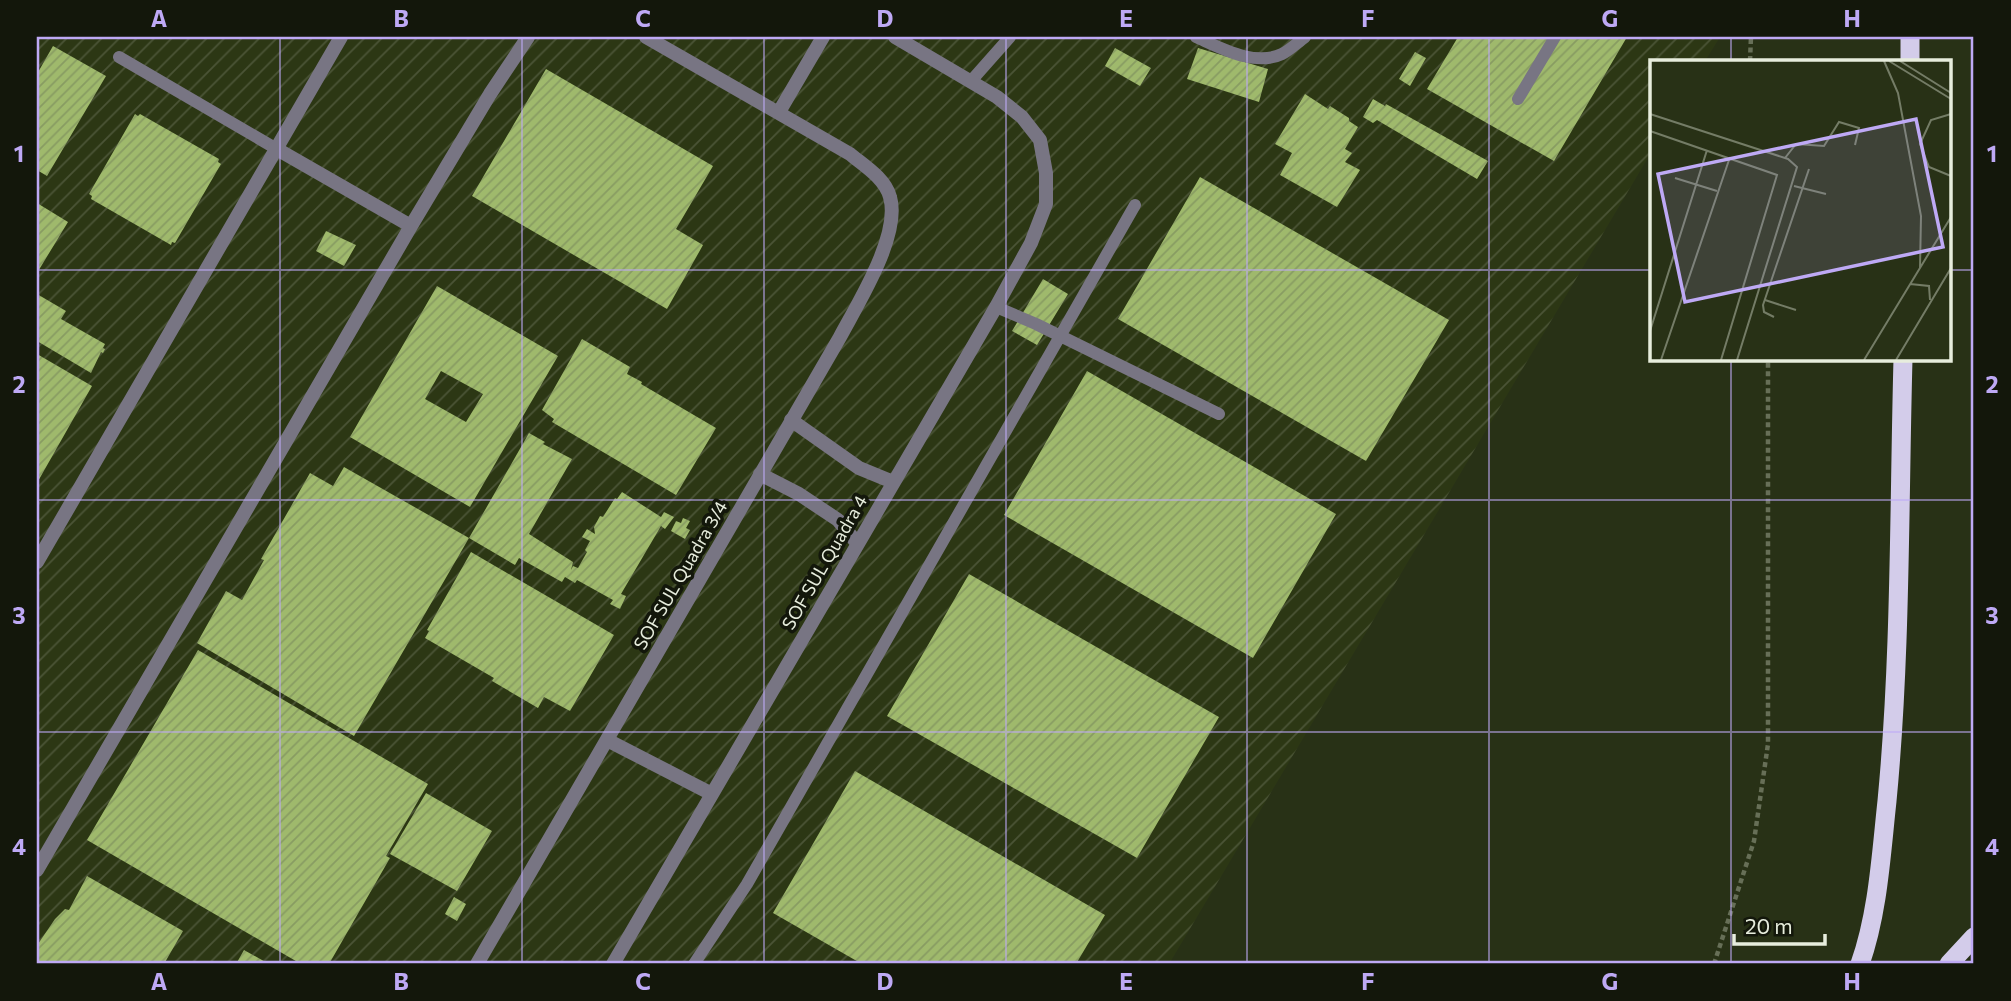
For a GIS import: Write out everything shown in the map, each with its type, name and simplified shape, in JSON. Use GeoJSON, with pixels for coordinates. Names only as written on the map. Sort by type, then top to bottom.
{"type":"FeatureCollection","features":[{"type":"Feature","properties":{"kind":"highway"},"geometry":{"type":"LineString","coordinates":[[1910,37],[1910,60]]}},
{"type":"Feature","properties":{"kind":"highway"},"geometry":{"type":"LineString","coordinates":[[1860,964],[1866,946],[1879,874],[1894,730],[1903,360]]}},
{"type":"Feature","properties":{"kind":"highway"},"geometry":{"type":"LineString","coordinates":[[1949,964],[1974,937]]}},
{"type":"Feature","properties":{"kind":"street"},"geometry":{"type":"LineString","coordinates":[[37,562],[341,37]]}},
{"type":"Feature","properties":{"kind":"street"},"geometry":{"type":"LineString","coordinates":[[37,870],[411,226],[490,94],[528,37]]}},
{"type":"Feature","properties":{"kind":"street"},"geometry":{"type":"LineString","coordinates":[[646,37],[779,112],[824,37]]}},
{"type":"Feature","properties":{"kind":"street","name":"SOF SUL Quadra 4"},"geometry":{"type":"LineString","coordinates":[[613,964],[996,307],[1031,243],[1046,204],[1046,173],[1040,140],[1022,117],[997,97],[895,37]]}},
{"type":"Feature","properties":{"kind":"street","name":"SOF SUL Quadra 3/4"},"geometry":{"type":"LineString","coordinates":[[477,964],[840,337],[879,264],[890,222],[890,197],[879,179],[850,154],[779,112]]}},
{"type":"Feature","properties":{"kind":"street"},"geometry":{"type":"LineString","coordinates":[[275,148],[411,226]]}},
{"type":"Feature","properties":{"kind":"street"},"geometry":{"type":"LineString","coordinates":[[791,420],[859,468],[893,482]]}},
{"type":"Feature","properties":{"kind":"street"},"geometry":{"type":"LineString","coordinates":[[760,474],[799,494],[838,520],[857,543]]}},
{"type":"Feature","properties":{"kind":"street"},"geometry":{"type":"LineString","coordinates":[[607,740],[712,793]]}},
{"type":"Feature","properties":{"kind":"lane"},"geometry":{"type":"LineString","coordinates":[[971,81],[1010,37]]}},
{"type":"Feature","properties":{"kind":"lane"},"geometry":{"type":"LineString","coordinates":[[1196,37],[1228,51],[1257,58],[1281,55],[1305,37]]}},
{"type":"Feature","properties":{"kind":"lane"},"geometry":{"type":"LineString","coordinates":[[1518,99],[1555,37]]}},
{"type":"Feature","properties":{"kind":"lane"},"geometry":{"type":"LineString","coordinates":[[119,57],[275,148]]}},
{"type":"Feature","properties":{"kind":"lane"},"geometry":{"type":"LineString","coordinates":[[694,964],[747,884],[1135,205]]}},
{"type":"Feature","properties":{"kind":"lane"},"geometry":{"type":"LineString","coordinates":[[996,307],[1219,414]]}},
{"type":"Feature","properties":{"kind":"path"},"geometry":{"type":"LineString","coordinates":[[1750,60],[1751,37]]}},
{"type":"Feature","properties":{"kind":"path"},"geometry":{"type":"LineString","coordinates":[[1714,964],[1754,841],[1768,744],[1768,360]]}},
{"type":"Feature","properties":{"kind":"shaded area"},"geometry":{"type":"Polygon","coordinates":[[[37,37],[1720,37],[1706,60],[1650,60],[1650,154],[1169,964],[37,964],[37,37]]]}},
{"type":"Feature","properties":{"kind":"building"},"geometry":{"type":"Polygon","coordinates":[[[1458,37],[1627,37],[1554,161],[1427,89],[1458,37]]]}},
{"type":"Feature","properties":{"kind":"building"},"geometry":{"type":"Polygon","coordinates":[[[53,46],[106,76],[47,176],[37,170],[37,74],[53,46]]]}},
{"type":"Feature","properties":{"kind":"building"},"geometry":{"type":"Polygon","coordinates":[[[1115,48],[1151,68],[1140,86],[1105,66],[1115,48]]]}},
{"type":"Feature","properties":{"kind":"building"},"geometry":{"type":"Polygon","coordinates":[[[1198,48],[1268,69],[1259,102],[1187,79],[1198,48]]]}},
{"type":"Feature","properties":{"kind":"building"},"geometry":{"type":"Polygon","coordinates":[[[1415,52],[1426,58],[1410,86],[1399,79],[1415,52]]]}},
{"type":"Feature","properties":{"kind":"building"},"geometry":{"type":"Polygon","coordinates":[[[546,69],[713,166],[676,229],[703,245],[667,309],[472,196],[546,69]]]}},
{"type":"Feature","properties":{"kind":"building"},"geometry":{"type":"Polygon","coordinates":[[[1305,94],[1328,109],[1330,106],[1358,127],[1345,149],[1352,153],[1345,162],[1360,170],[1337,207],[1280,175],[1292,153],[1275,144],[1305,94]]]}},
{"type":"Feature","properties":{"kind":"building"},"geometry":{"type":"Polygon","coordinates":[[[1373,99],[1488,161],[1477,179],[1377,120],[1373,123],[1363,117],[1373,99]]]}},
{"type":"Feature","properties":{"kind":"building"},"geometry":{"type":"Polygon","coordinates":[[[135,114],[140,114],[219,159],[221,164],[175,243],[172,242],[171,245],[91,199],[89,194],[135,114]]]}},
{"type":"Feature","properties":{"kind":"building"},"geometry":{"type":"Polygon","coordinates":[[[1200,177],[1449,320],[1366,461],[1118,319],[1200,177]]]}},
{"type":"Feature","properties":{"kind":"building"},"geometry":{"type":"Polygon","coordinates":[[[37,203],[68,222],[37,273],[37,203]]]}},
{"type":"Feature","properties":{"kind":"building"},"geometry":{"type":"Polygon","coordinates":[[[326,231],[356,245],[344,266],[316,251],[326,231]]]}},
{"type":"Feature","properties":{"kind":"building"},"geometry":{"type":"Polygon","coordinates":[[[1043,279],[1068,294],[1037,345],[1012,331],[1043,279]]]}},
{"type":"Feature","properties":{"kind":"building"},"geometry":{"type":"Polygon","coordinates":[[[437,286],[558,356],[470,507],[350,437],[437,286]],[[441,371],[425,399],[466,422],[483,394],[441,371]]]}},
{"type":"Feature","properties":{"kind":"building"},"geometry":{"type":"Polygon","coordinates":[[[37,294],[66,311],[61,319],[105,344],[105,349],[91,373],[37,341],[37,294]]]}},
{"type":"Feature","properties":{"kind":"building"},"geometry":{"type":"Polygon","coordinates":[[[582,339],[630,367],[627,374],[642,382],[641,384],[716,428],[676,495],[552,422],[554,419],[542,410],[582,339]]]}},
{"type":"Feature","properties":{"kind":"building"},"geometry":{"type":"Polygon","coordinates":[[[37,354],[92,386],[37,483],[37,354]]]}},
{"type":"Feature","properties":{"kind":"building"},"geometry":{"type":"Polygon","coordinates":[[[1087,371],[1336,514],[1253,658],[1004,515],[1087,371]]]}},
{"type":"Feature","properties":{"kind":"building"},"geometry":{"type":"Polygon","coordinates":[[[529,433],[545,442],[543,444],[572,459],[529,534],[573,562],[571,570],[573,566],[578,568],[587,552],[585,550],[590,541],[582,537],[587,529],[595,534],[594,527],[600,516],[603,517],[622,492],[661,517],[664,512],[674,517],[665,529],[661,526],[621,594],[626,596],[620,609],[610,604],[613,600],[577,580],[575,583],[565,577],[562,582],[519,558],[515,565],[469,538],[529,433]]]}},
{"type":"Feature","properties":{"kind":"building"},"geometry":{"type":"Polygon","coordinates":[[[344,467],[469,538],[354,736],[197,643],[226,591],[242,600],[264,560],[261,559],[310,473],[333,486],[344,467]]]}},
{"type":"Feature","properties":{"kind":"building"},"geometry":{"type":"Polygon","coordinates":[[[683,518],[690,521],[686,528],[690,530],[685,539],[671,531],[676,521],[681,523],[683,518]]]}},
{"type":"Feature","properties":{"kind":"building"},"geometry":{"type":"Polygon","coordinates":[[[471,552],[614,635],[570,711],[544,697],[538,708],[492,681],[494,678],[425,638],[471,552]]]}},
{"type":"Feature","properties":{"kind":"building"},"geometry":{"type":"Polygon","coordinates":[[[969,574],[1219,717],[1137,858],[887,716],[969,574]]]}},
{"type":"Feature","properties":{"kind":"building"},"geometry":{"type":"Polygon","coordinates":[[[198,650],[428,784],[386,856],[390,858],[329,964],[301,964],[87,840],[198,650]]]}},
{"type":"Feature","properties":{"kind":"building"},"geometry":{"type":"Polygon","coordinates":[[[855,771],[1105,915],[1076,964],[862,964],[773,913],[855,771]]]}},
{"type":"Feature","properties":{"kind":"building"},"geometry":{"type":"Polygon","coordinates":[[[426,793],[492,831],[457,891],[390,854],[426,793]]]}},
{"type":"Feature","properties":{"kind":"building"},"geometry":{"type":"Polygon","coordinates":[[[87,876],[183,931],[164,964],[37,964],[38,944],[55,919],[65,909],[69,910],[87,876]]]}},
{"type":"Feature","properties":{"kind":"building"},"geometry":{"type":"Polygon","coordinates":[[[454,897],[466,904],[457,921],[445,914],[454,897]]]}},
{"type":"Feature","properties":{"kind":"building"},"geometry":{"type":"Polygon","coordinates":[[[244,950],[269,964],[236,964],[244,950]]]}}]}
